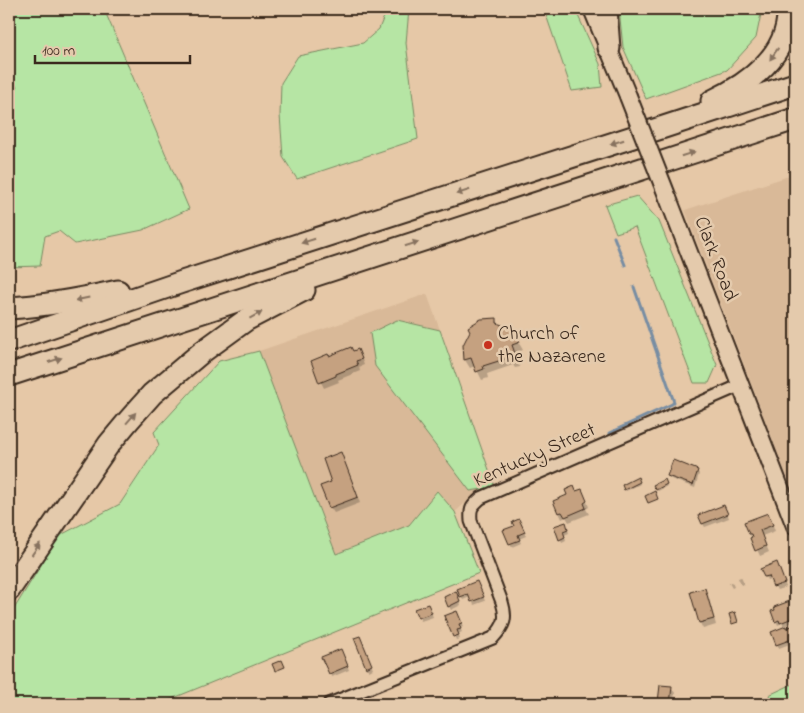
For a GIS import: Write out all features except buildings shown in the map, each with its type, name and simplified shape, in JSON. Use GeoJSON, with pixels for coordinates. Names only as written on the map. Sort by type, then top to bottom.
{"type":"FeatureCollection","features":[{"type":"Feature","properties":{"kind":"highway"},"geometry":{"type":"LineString","coordinates":[[606,9],[609,48]]}},
{"type":"Feature","properties":{"kind":"highway"},"geometry":{"type":"LineString","coordinates":[[664,127],[727,94],[757,73],[768,62],[782,42],[786,29],[788,9]]}},
{"type":"Feature","properties":{"kind":"highway"},"geometry":{"type":"LineString","coordinates":[[9,341],[182,282],[795,84]]}},
{"type":"Feature","properties":{"kind":"highway"},"geometry":{"type":"LineString","coordinates":[[9,375],[795,119]]}},
{"type":"Feature","properties":{"kind":"highway"},"geometry":{"type":"LineString","coordinates":[[9,590],[109,444],[152,394],[202,352],[246,320],[366,259]]}},
{"type":"Feature","properties":{"kind":"highway"},"geometry":{"type":"LineString","coordinates":[[9,308],[74,301],[119,291],[182,282]]}},
{"type":"Feature","properties":{"kind":"street","name":"Clark Road"},"geometry":{"type":"LineString","coordinates":[[592,9],[628,96],[795,526]]}},
{"type":"Feature","properties":{"kind":"street","name":"Kentucky Street"},"geometry":{"type":"LineString","coordinates":[[328,704],[357,699],[493,638],[501,630],[505,612],[471,521],[470,510],[481,498],[741,386]]}},
{"type":"Feature","properties":{"kind":"shaded area"},"geometry":{"type":"Polygon","coordinates":[[[795,174],[795,498],[685,210],[795,174]]]}},
{"type":"Feature","properties":{"kind":"shaded area"},"geometry":{"type":"Polygon","coordinates":[[[427,294],[440,330],[397,320],[495,487],[472,497],[455,512],[437,491],[409,525],[336,555],[259,351],[427,294]]]}},
{"type":"Feature","properties":{"kind":"green space"},"geometry":{"type":"Polygon","coordinates":[[[9,9],[104,9],[189,209],[143,230],[75,244],[59,231],[45,236],[40,266],[9,267],[9,123],[17,87],[9,77],[9,9]]]}},
{"type":"Feature","properties":{"kind":"green space"},"geometry":{"type":"Polygon","coordinates":[[[387,9],[409,9],[406,43],[418,139],[297,179],[283,157],[280,115],[281,83],[298,56],[363,43],[379,29],[387,9]]]}},
{"type":"Feature","properties":{"kind":"green space"},"geometry":{"type":"Polygon","coordinates":[[[544,9],[575,9],[600,64],[602,87],[572,91],[544,9]]]}},
{"type":"Feature","properties":{"kind":"green space"},"geometry":{"type":"Polygon","coordinates":[[[619,9],[762,9],[756,38],[727,70],[646,99],[623,47],[619,9]]]}},
{"type":"Feature","properties":{"kind":"green space"},"geometry":{"type":"Polygon","coordinates":[[[637,196],[659,221],[717,365],[709,383],[694,383],[635,227],[616,233],[605,205],[637,196]]]}},
{"type":"Feature","properties":{"kind":"green space"},"geometry":{"type":"Polygon","coordinates":[[[397,320],[440,330],[495,487],[470,491],[375,366],[370,333],[397,320]]]}},
{"type":"Feature","properties":{"kind":"green space"},"geometry":{"type":"Polygon","coordinates":[[[259,351],[336,554],[409,525],[437,491],[455,512],[479,573],[159,704],[9,704],[9,617],[59,536],[120,504],[159,445],[154,432],[219,361],[259,351]]]}},
{"type":"Feature","properties":{"kind":"green space"},"geometry":{"type":"Polygon","coordinates":[[[795,683],[795,704],[772,704],[769,695],[795,683]]]}},
{"type":"Feature","properties":{"kind":"waterway"},"geometry":{"type":"LineString","coordinates":[[614,237],[625,265]]}},
{"type":"Feature","properties":{"kind":"waterway"},"geometry":{"type":"LineString","coordinates":[[609,433],[674,402],[634,287]]}},
{"type":"Feature","properties":{"kind":"place","name":"Church of the Nazarene"},"geometry":{"type":"Point","coordinates":[488,345]}}]}
